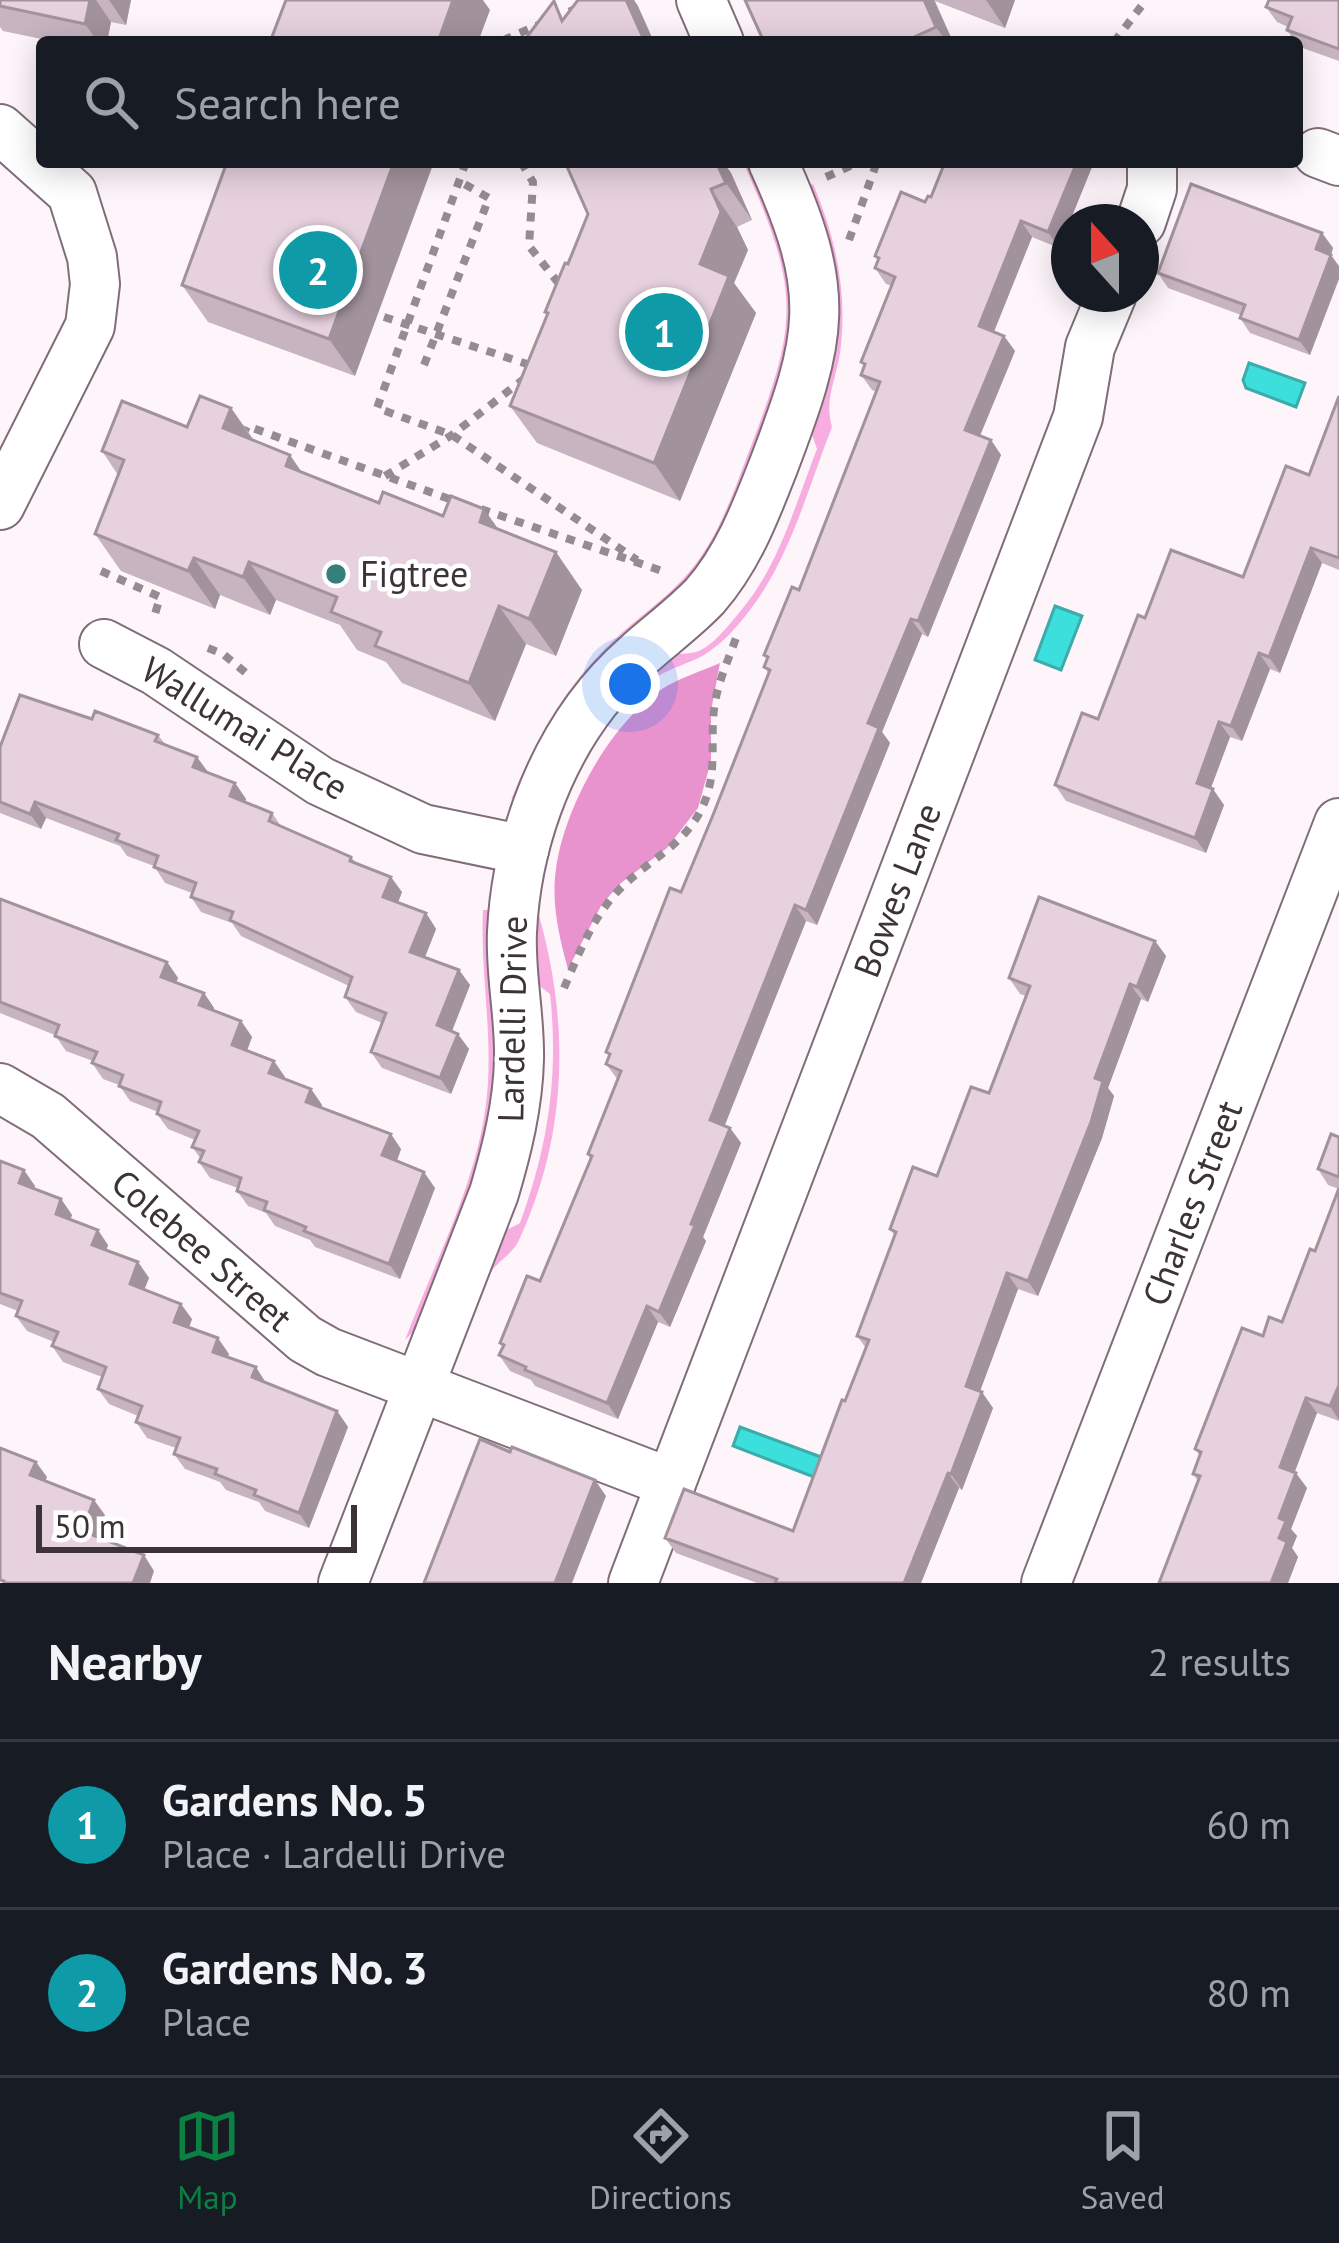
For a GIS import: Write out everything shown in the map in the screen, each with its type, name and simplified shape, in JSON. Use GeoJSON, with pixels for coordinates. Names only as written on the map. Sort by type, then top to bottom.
{"type":"FeatureCollection","features":[{"type":"Feature","properties":{"kind":"street"},"geometry":{"type":"LineString","coordinates":[[701,0],[716,36]]}},
{"type":"Feature","properties":{"kind":"street"},"geometry":{"type":"LineString","coordinates":[[0,129],[36,161]]}},
{"type":"Feature","properties":{"kind":"street"},"geometry":{"type":"LineString","coordinates":[[6,478],[90,326],[95,284],[92,257],[72,193],[44,168]]}},
{"type":"Feature","properties":{"kind":"street"},"geometry":{"type":"LineString","coordinates":[[1147,204],[1152,168]]}},
{"type":"Feature","properties":{"kind":"street","name":"Lardelli Drive"},"geometry":{"type":"LineString","coordinates":[[343,1583],[507,1150],[519,1062],[512,933],[524,850],[554,767],[589,707],[611,680],[706,595],[729,566],[754,516],[805,382],[812,350],[814,287],[794,169]]}},
{"type":"Feature","properties":{"kind":"street","name":"Bowes Lane"},"geometry":{"type":"LineString","coordinates":[[633,1583],[1078,417],[1090,347],[1105,312]]}},
{"type":"Feature","properties":{"kind":"street","name":"Wallumai Place"},"geometry":{"type":"LineString","coordinates":[[104,644],[156,671],[320,781],[422,830],[524,850]]}},
{"type":"Feature","properties":{"kind":"street","name":"Charles Street"},"geometry":{"type":"LineString","coordinates":[[1046,1583],[1339,823]]}},
{"type":"Feature","properties":{"kind":"street","name":"Colebee Street"},"geometry":{"type":"LineString","coordinates":[[0,1088],[48,1116],[305,1339],[418,1387]]}},
{"type":"Feature","properties":{"kind":"street"},"geometry":{"type":"LineString","coordinates":[[418,1387],[671,1483]]}},
{"type":"Feature","properties":{"kind":"path"},"geometry":{"type":"LineString","coordinates":[[513,36],[596,0]]}},
{"type":"Feature","properties":{"kind":"path"},"geometry":{"type":"LineString","coordinates":[[1119,36],[1146,0]]}},
{"type":"Feature","properties":{"kind":"path"},"geometry":{"type":"LineString","coordinates":[[464,168],[376,408],[452,435],[637,560]]}},
{"type":"Feature","properties":{"kind":"path"},"geometry":{"type":"LineString","coordinates":[[525,168],[533,182],[534,197],[529,246],[563,294]]}},
{"type":"Feature","properties":{"kind":"path"},"geometry":{"type":"LineString","coordinates":[[844,255],[875,168]]}},
{"type":"Feature","properties":{"kind":"path"},"geometry":{"type":"LineString","coordinates":[[424,364],[489,198],[459,181]]}},
{"type":"Feature","properties":{"kind":"path"},"geometry":{"type":"LineString","coordinates":[[383,317],[556,374]]}},
{"type":"Feature","properties":{"kind":"path"},"geometry":{"type":"LineString","coordinates":[[384,477],[452,435],[538,368],[540,349]]}},
{"type":"Feature","properties":{"kind":"path"},"geometry":{"type":"LineString","coordinates":[[242,440],[247,426],[678,578]]}},
{"type":"Feature","properties":{"kind":"path"},"geometry":{"type":"LineString","coordinates":[[101,571],[160,597],[152,623],[159,637]]}},
{"type":"Feature","properties":{"kind":"path"},"geometry":{"type":"LineString","coordinates":[[564,988],[604,906],[623,885],[669,851],[701,809],[715,761],[718,687],[736,638]]}},
{"type":"Feature","properties":{"kind":"path"},"geometry":{"type":"LineString","coordinates":[[206,647],[224,654],[256,681]]}},
{"type":"Feature","properties":{"kind":"shaded area"},"geometry":{"type":"Polygon","coordinates":[[[745,168],[753,168],[789,259],[792,348],[741,491],[711,554],[511,800],[566,695],[614,640],[694,566],[727,507],[784,341],[784,279],[745,168]]]}},
{"type":"Feature","properties":{"kind":"shaded area"},"geometry":{"type":"Polygon","coordinates":[[[813,184],[838,266],[842,331],[830,399],[832,427],[797,522],[764,590],[735,628],[704,655],[661,675],[608,722],[561,806],[539,899],[533,898],[553,814],[592,739],[658,663],[703,649],[722,633],[756,590],[786,532],[817,449],[810,429],[833,354],[835,285],[820,218],[807,186],[813,184]]]}},
{"type":"Feature","properties":{"kind":"shaded area"},"geometry":{"type":"Polygon","coordinates":[[[720,663],[711,711],[711,761],[698,808],[667,848],[602,904],[568,969],[555,881],[561,845],[579,794],[608,745],[643,704],[669,685],[720,663]]]}},
{"type":"Feature","properties":{"kind":"shaded area"},"geometry":{"type":"Polygon","coordinates":[[[483,910],[492,910],[498,1058],[490,1137],[415,1330],[405,1340],[465,1189],[482,1126],[488,1072],[483,910]]]}},
{"type":"Feature","properties":{"kind":"shaded area"},"geometry":{"type":"Polygon","coordinates":[[[533,912],[538,912],[555,995],[559,1078],[555,1119],[547,1160],[519,1240],[483,1287],[449,1379],[445,1373],[497,1235],[520,1223],[544,1139],[552,1082],[552,1024],[550,994],[533,981],[533,912]]]}},
{"type":"Feature","properties":{"kind":"water"},"geometry":{"type":"Polygon","coordinates":[[[1249,363],[1305,383],[1296,407],[1246,388],[1243,380],[1249,363]]]}},
{"type":"Feature","properties":{"kind":"water"},"geometry":{"type":"Polygon","coordinates":[[[1055,606],[1082,616],[1061,670],[1035,660],[1055,606]]]}},
{"type":"Feature","properties":{"kind":"water"},"geometry":{"type":"Polygon","coordinates":[[[740,1427],[821,1457],[814,1477],[733,1446],[740,1427]]]}},
{"type":"Feature","properties":{"kind":"building"},"geometry":{"type":"Polygon","coordinates":[[[0,0],[90,0],[85,24],[0,6],[0,0]]]}},
{"type":"Feature","properties":{"kind":"building"},"geometry":{"type":"Polygon","coordinates":[[[286,0],[453,0],[440,36],[272,36],[286,0]]]}},
{"type":"Feature","properties":{"kind":"building"},"geometry":{"type":"Polygon","coordinates":[[[578,0],[626,0],[642,36],[528,36],[554,1],[562,21],[578,0]]]}},
{"type":"Feature","properties":{"kind":"building"},"geometry":{"type":"Polygon","coordinates":[[[745,0],[924,0],[936,27],[916,36],[761,36],[745,0]]]}},
{"type":"Feature","properties":{"kind":"building"},"geometry":{"type":"Polygon","coordinates":[[[1269,0],[1339,0],[1339,49],[1287,30],[1292,17],[1266,7],[1269,0]]]}},
{"type":"Feature","properties":{"kind":"building"},"geometry":{"type":"Polygon","coordinates":[[[225,168],[392,168],[329,339],[182,285],[225,168]]]}},
{"type":"Feature","properties":{"kind":"building"},"geometry":{"type":"Polygon","coordinates":[[[568,168],[719,168],[726,183],[711,189],[721,212],[700,264],[729,276],[654,463],[510,406],[588,214],[568,168]]]}},
{"type":"Feature","properties":{"kind":"building"},"geometry":{"type":"Polygon","coordinates":[[[943,168],[1075,168],[1060,204],[1051,204],[1048,232],[1021,221],[979,326],[1004,336],[965,430],[991,440],[918,621],[911,619],[868,723],[879,728],[806,910],[795,905],[710,1120],[730,1128],[691,1224],[695,1225],[659,1312],[647,1306],[607,1403],[525,1370],[499,1355],[504,1345],[500,1343],[527,1276],[540,1281],[592,1156],[588,1154],[621,1071],[606,1064],[610,1054],[606,1052],[670,888],[681,892],[713,815],[770,670],[764,667],[768,657],[764,655],[792,587],[799,590],[880,382],[861,375],[865,364],[861,362],[895,277],[875,268],[879,258],[875,256],[901,192],[925,202],[943,168]]]}},
{"type":"Feature","properties":{"kind":"building"},"geometry":{"type":"Polygon","coordinates":[[[1191,184],[1322,233],[1316,249],[1331,255],[1299,340],[1240,318],[1245,305],[1159,270],[1191,184]]]}},
{"type":"Feature","properties":{"kind":"building","name":"Figtree"},"geometry":{"type":"Polygon","coordinates":[[[200,396],[231,408],[223,428],[290,455],[286,466],[379,503],[383,492],[443,516],[451,496],[484,509],[480,522],[556,552],[529,619],[499,606],[469,683],[375,646],[381,632],[331,612],[337,597],[249,562],[243,577],[194,558],[188,571],[95,534],[124,460],[102,451],[122,401],[187,427],[200,396]]]}},
{"type":"Feature","properties":{"kind":"building"},"geometry":{"type":"Polygon","coordinates":[[[1339,396],[1339,558],[1311,548],[1269,657],[1259,653],[1231,726],[1219,722],[1197,783],[1213,789],[1195,838],[1055,785],[1082,713],[1098,719],[1138,615],[1145,618],[1171,550],[1243,577],[1286,466],[1309,475],[1339,396]]]}},
{"type":"Feature","properties":{"kind":"building"},"geometry":{"type":"Polygon","coordinates":[[[20,695],[92,719],[95,711],[158,735],[155,741],[197,757],[193,767],[235,783],[230,796],[272,813],[269,821],[391,877],[383,897],[426,913],[410,952],[459,970],[437,1025],[458,1034],[440,1078],[371,1052],[386,1013],[345,997],[352,977],[230,920],[233,912],[191,897],[196,883],[154,867],[158,856],[116,840],[119,834],[35,802],[30,814],[0,802],[0,747],[20,695]]]}},
{"type":"Feature","properties":{"kind":"building"},"geometry":{"type":"Polygon","coordinates":[[[1039,897],[1155,941],[1137,987],[1130,984],[1095,1078],[1103,1081],[1091,1122],[1028,1281],[1007,1273],[966,1386],[982,1392],[904,1583],[775,1583],[777,1579],[665,1538],[684,1489],[793,1531],[869,1340],[857,1336],[896,1232],[890,1229],[913,1167],[937,1176],[971,1087],[989,1093],[1030,986],[1009,978],[1039,897]]]}},
{"type":"Feature","properties":{"kind":"building"},"geometry":{"type":"Polygon","coordinates":[[[0,899],[167,962],[161,977],[204,993],[199,1005],[241,1021],[232,1045],[274,1061],[269,1073],[311,1089],[306,1102],[391,1134],[382,1155],[424,1172],[389,1264],[264,1210],[267,1202],[237,1191],[241,1178],[199,1162],[204,1151],[192,1147],[199,1131],[157,1114],[161,1102],[119,1086],[123,1075],[92,1063],[97,1052],[55,1036],[59,1025],[0,1002],[0,899]]]}},
{"type":"Feature","properties":{"kind":"building"},"geometry":{"type":"Polygon","coordinates":[[[1331,1134],[1339,1137],[1339,1177],[1318,1169],[1331,1134]]]}},
{"type":"Feature","properties":{"kind":"building"},"geometry":{"type":"Polygon","coordinates":[[[0,1161],[24,1170],[19,1183],[61,1199],[56,1214],[98,1230],[92,1245],[138,1262],[130,1284],[181,1304],[174,1322],[218,1338],[213,1352],[256,1367],[252,1377],[337,1411],[299,1513],[254,1495],[256,1490],[215,1474],[217,1469],[174,1454],[180,1438],[136,1422],[142,1406],[98,1389],[106,1367],[52,1346],[58,1332],[16,1316],[22,1301],[0,1293],[0,1161]]]}},
{"type":"Feature","properties":{"kind":"building"},"geometry":{"type":"Polygon","coordinates":[[[1339,1188],[1339,1385],[1330,1406],[1306,1398],[1280,1467],[1296,1473],[1279,1518],[1286,1521],[1279,1538],[1287,1542],[1271,1583],[1159,1583],[1200,1476],[1193,1474],[1201,1452],[1195,1449],[1242,1328],[1263,1336],[1269,1317],[1282,1322],[1339,1188]]]}},
{"type":"Feature","properties":{"kind":"building"},"geometry":{"type":"Polygon","coordinates":[[[480,1439],[595,1480],[555,1583],[424,1583],[480,1439]]]}},
{"type":"Feature","properties":{"kind":"building"},"geometry":{"type":"Polygon","coordinates":[[[0,1448],[36,1462],[30,1475],[94,1500],[82,1531],[144,1555],[133,1583],[0,1580],[0,1448]]]}},
{"type":"Feature","properties":{"kind":"place","name":"Gardens No. 3"},"geometry":{"type":"Point","coordinates":[318,270]}},
{"type":"Feature","properties":{"kind":"place","name":"Gardens No. 5"},"geometry":{"type":"Point","coordinates":[664,332]}},
{"type":"Feature","properties":{"kind":"place","name":"Figtree"},"geometry":{"type":"Point","coordinates":[336,574]}}]}
